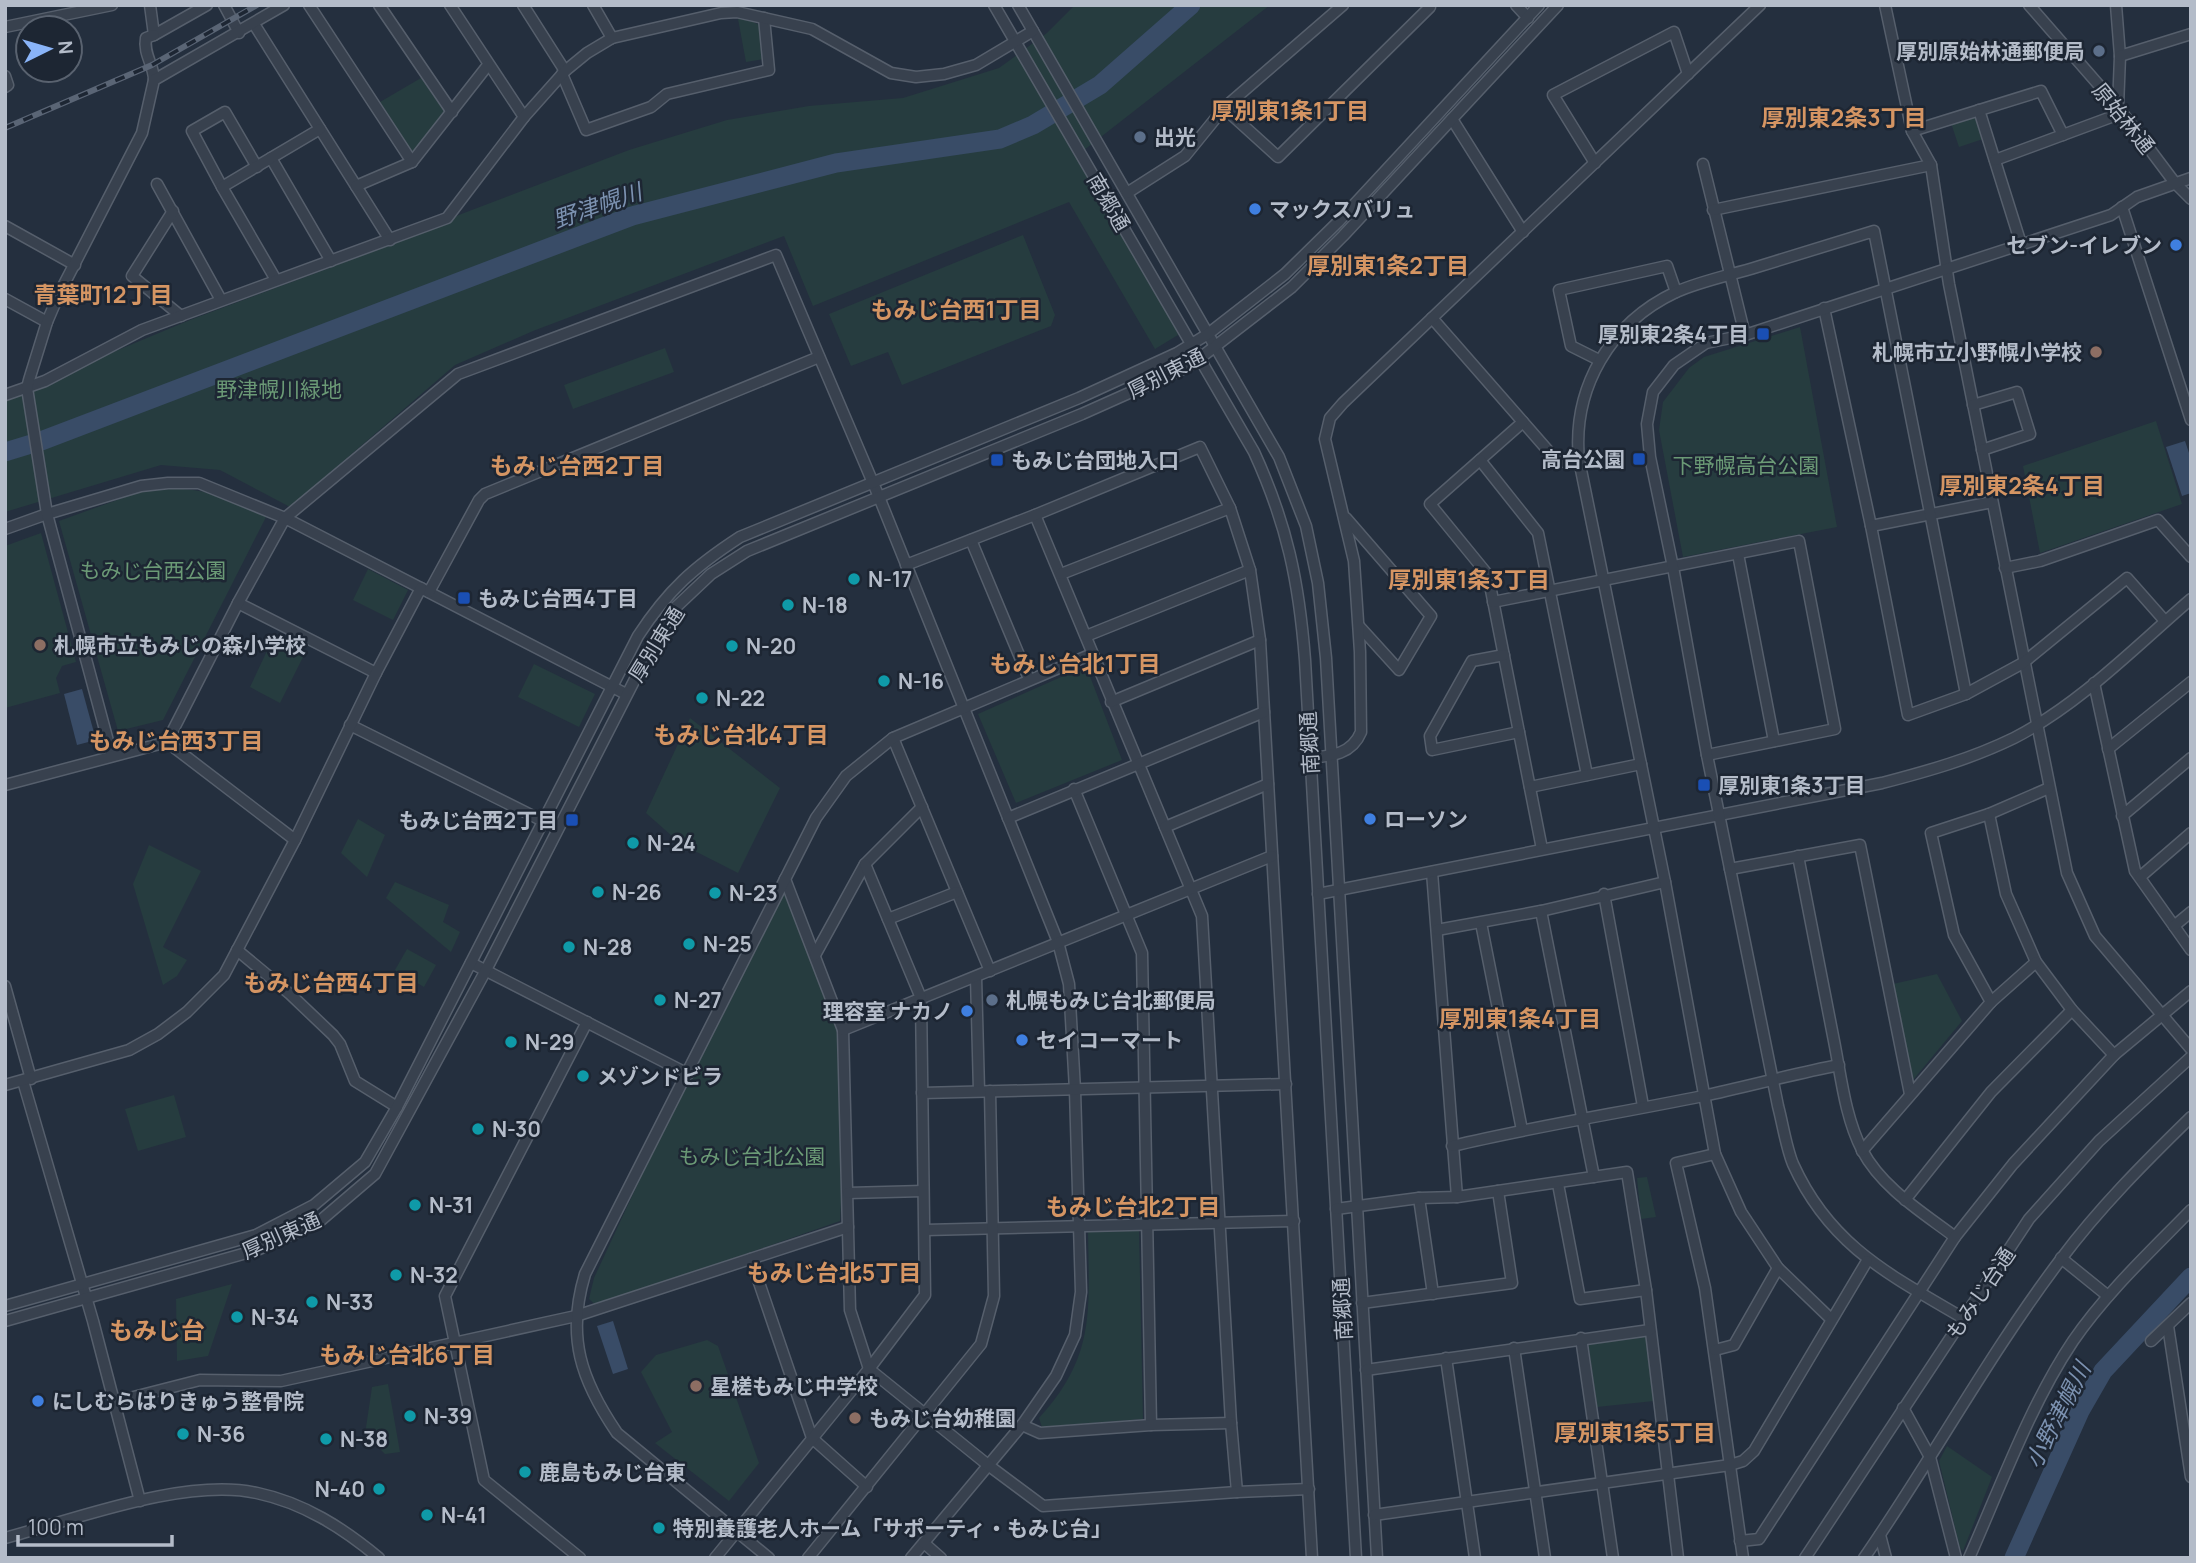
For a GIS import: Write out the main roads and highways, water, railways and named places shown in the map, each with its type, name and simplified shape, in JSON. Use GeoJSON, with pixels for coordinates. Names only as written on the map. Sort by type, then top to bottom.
{"type":"FeatureCollection","features":[{"type":"Feature","properties":{"kind":"water"},"geometry":{"type":"Polygon","coordinates":[[[2185,441],[2191,459],[2191,493],[2182,496],[2166,447],[2185,441]]]}},
{"type":"Feature","properties":{"kind":"water"},"geometry":{"type":"Polygon","coordinates":[[[82,689],[96,740],[77,745],[64,694],[82,689]]]}},
{"type":"Feature","properties":{"kind":"water"},"geometry":{"type":"Polygon","coordinates":[[[613,1321],[628,1369],[613,1374],[597,1326],[613,1321]]]}},
{"type":"Feature","properties":{"kind":"waterway","name":"野津幌川"},"geometry":{"type":"LineString","coordinates":[[5,452],[41,441],[632,216],[836,163],[1000,139],[1033,125],[1100,85],[1191,5]]}},
{"type":"Feature","properties":{"kind":"waterway","name":"小野津幌川"},"geometry":{"type":"LineString","coordinates":[[2014,1558],[2080,1411],[2103,1371],[2191,1277]]}},
{"type":"Feature","properties":{"kind":"railway"},"geometry":{"type":"LineString","coordinates":[[5,128],[152,65],[257,5]]}},
{"type":"Feature","properties":{"kind":"place","name":"厚別原始林通郵便局"},"geometry":{"type":"Point","coordinates":[2099,51]}},
{"type":"Feature","properties":{"kind":"place","name":"出光"},"geometry":{"type":"Point","coordinates":[1140,137]}},
{"type":"Feature","properties":{"kind":"place","name":"マックスバリュ"},"geometry":{"type":"Point","coordinates":[1255,209]}},
{"type":"Feature","properties":{"kind":"place","name":"セブン-イレブン"},"geometry":{"type":"Point","coordinates":[2176,245]}},
{"type":"Feature","properties":{"kind":"place","name":"厚別東2条4丁目"},"geometry":{"type":"Point","coordinates":[1763,334]}},
{"type":"Feature","properties":{"kind":"place","name":"札幌市立小野幌小学校"},"geometry":{"type":"Point","coordinates":[2096,352]}},
{"type":"Feature","properties":{"kind":"place","name":"高台公園"},"geometry":{"type":"Point","coordinates":[1639,459]}},
{"type":"Feature","properties":{"kind":"place","name":"もみじ台団地入口"},"geometry":{"type":"Point","coordinates":[997,460]}},
{"type":"Feature","properties":{"kind":"place","name":"N-17"},"geometry":{"type":"Point","coordinates":[854,579]}},
{"type":"Feature","properties":{"kind":"place","name":"もみじ台西4丁目"},"geometry":{"type":"Point","coordinates":[464,598]}},
{"type":"Feature","properties":{"kind":"place","name":"N-18"},"geometry":{"type":"Point","coordinates":[788,605]}},
{"type":"Feature","properties":{"kind":"place","name":"札幌市立もみじの森小学校"},"geometry":{"type":"Point","coordinates":[40,645]}},
{"type":"Feature","properties":{"kind":"place","name":"N-20"},"geometry":{"type":"Point","coordinates":[732,646]}},
{"type":"Feature","properties":{"kind":"place","name":"N-16"},"geometry":{"type":"Point","coordinates":[884,681]}},
{"type":"Feature","properties":{"kind":"place","name":"N-22"},"geometry":{"type":"Point","coordinates":[702,698]}},
{"type":"Feature","properties":{"kind":"place","name":"厚別東1条3丁目"},"geometry":{"type":"Point","coordinates":[1704,785]}},
{"type":"Feature","properties":{"kind":"place","name":"ローソン"},"geometry":{"type":"Point","coordinates":[1370,819]}},
{"type":"Feature","properties":{"kind":"place","name":"もみじ台西2丁目"},"geometry":{"type":"Point","coordinates":[572,820]}},
{"type":"Feature","properties":{"kind":"place","name":"N-24"},"geometry":{"type":"Point","coordinates":[633,843]}},
{"type":"Feature","properties":{"kind":"place","name":"N-26"},"geometry":{"type":"Point","coordinates":[598,892]}},
{"type":"Feature","properties":{"kind":"place","name":"N-23"},"geometry":{"type":"Point","coordinates":[715,893]}},
{"type":"Feature","properties":{"kind":"place","name":"N-25"},"geometry":{"type":"Point","coordinates":[689,944]}},
{"type":"Feature","properties":{"kind":"place","name":"N-28"},"geometry":{"type":"Point","coordinates":[569,947]}},
{"type":"Feature","properties":{"kind":"place","name":"N-27"},"geometry":{"type":"Point","coordinates":[660,1000]}},
{"type":"Feature","properties":{"kind":"place","name":"札幌もみじ台北郵便局"},"geometry":{"type":"Point","coordinates":[992,1000]}},
{"type":"Feature","properties":{"kind":"place","name":"理容室 ナカノ"},"geometry":{"type":"Point","coordinates":[967,1011]}},
{"type":"Feature","properties":{"kind":"place","name":"セイコーマート"},"geometry":{"type":"Point","coordinates":[1022,1040]}},
{"type":"Feature","properties":{"kind":"place","name":"N-29"},"geometry":{"type":"Point","coordinates":[511,1042]}},
{"type":"Feature","properties":{"kind":"place","name":"メゾンドビラ"},"geometry":{"type":"Point","coordinates":[583,1076]}},
{"type":"Feature","properties":{"kind":"place","name":"N-30"},"geometry":{"type":"Point","coordinates":[478,1129]}},
{"type":"Feature","properties":{"kind":"place","name":"N-31"},"geometry":{"type":"Point","coordinates":[415,1205]}},
{"type":"Feature","properties":{"kind":"place","name":"N-32"},"geometry":{"type":"Point","coordinates":[396,1275]}},
{"type":"Feature","properties":{"kind":"place","name":"N-33"},"geometry":{"type":"Point","coordinates":[312,1302]}},
{"type":"Feature","properties":{"kind":"place","name":"N-34"},"geometry":{"type":"Point","coordinates":[237,1317]}},
{"type":"Feature","properties":{"kind":"place","name":"星槎もみじ中学校"},"geometry":{"type":"Point","coordinates":[696,1386]}},
{"type":"Feature","properties":{"kind":"place","name":"にしむらはりきゅう整骨院"},"geometry":{"type":"Point","coordinates":[38,1401]}},
{"type":"Feature","properties":{"kind":"place","name":"N-39"},"geometry":{"type":"Point","coordinates":[410,1416]}},
{"type":"Feature","properties":{"kind":"place","name":"もみじ台幼稚園"},"geometry":{"type":"Point","coordinates":[855,1418]}},
{"type":"Feature","properties":{"kind":"place","name":"N-36"},"geometry":{"type":"Point","coordinates":[183,1434]}},
{"type":"Feature","properties":{"kind":"place","name":"N-38"},"geometry":{"type":"Point","coordinates":[326,1439]}},
{"type":"Feature","properties":{"kind":"place","name":"鹿島もみじ台東"},"geometry":{"type":"Point","coordinates":[525,1472]}},
{"type":"Feature","properties":{"kind":"place","name":"N-40"},"geometry":{"type":"Point","coordinates":[379,1489]}},
{"type":"Feature","properties":{"kind":"place","name":"N-41"},"geometry":{"type":"Point","coordinates":[427,1515]}},
{"type":"Feature","properties":{"kind":"place","name":"特別養護老人ホーム「サポーティ・もみじ台」"},"geometry":{"type":"Point","coordinates":[659,1528]}},
{"type":"Feature","properties":{"kind":"district","name":"厚別東1条1丁目"},"geometry":{"type":"Point","coordinates":[1290,110]}},
{"type":"Feature","properties":{"kind":"district","name":"厚別東2条3丁目"},"geometry":{"type":"Point","coordinates":[1844,117]}},
{"type":"Feature","properties":{"kind":"district","name":"厚別東1条2丁目"},"geometry":{"type":"Point","coordinates":[1388,265]}},
{"type":"Feature","properties":{"kind":"district","name":"青葉町12丁目"},"geometry":{"type":"Point","coordinates":[103,294]}},
{"type":"Feature","properties":{"kind":"district","name":"もみじ台西1丁目"},"geometry":{"type":"Point","coordinates":[956,309]}},
{"type":"Feature","properties":{"kind":"district","name":"もみじ台西2丁目"},"geometry":{"type":"Point","coordinates":[577,465]}},
{"type":"Feature","properties":{"kind":"district","name":"厚別東2条4丁目"},"geometry":{"type":"Point","coordinates":[2022,485]}},
{"type":"Feature","properties":{"kind":"district","name":"厚別東1条3丁目"},"geometry":{"type":"Point","coordinates":[1469,579]}},
{"type":"Feature","properties":{"kind":"district","name":"もみじ台北1丁目"},"geometry":{"type":"Point","coordinates":[1075,663]}},
{"type":"Feature","properties":{"kind":"district","name":"もみじ台北4丁目"},"geometry":{"type":"Point","coordinates":[741,734]}},
{"type":"Feature","properties":{"kind":"district","name":"もみじ台西3丁目"},"geometry":{"type":"Point","coordinates":[176,740]}},
{"type":"Feature","properties":{"kind":"district","name":"もみじ台西4丁目"},"geometry":{"type":"Point","coordinates":[331,982]}},
{"type":"Feature","properties":{"kind":"district","name":"厚別東1条4丁目"},"geometry":{"type":"Point","coordinates":[1520,1018]}},
{"type":"Feature","properties":{"kind":"district","name":"もみじ台北2丁目"},"geometry":{"type":"Point","coordinates":[1133,1206]}},
{"type":"Feature","properties":{"kind":"district","name":"もみじ台北5丁目"},"geometry":{"type":"Point","coordinates":[834,1272]}},
{"type":"Feature","properties":{"kind":"district","name":"もみじ台"},"geometry":{"type":"Point","coordinates":[157,1329]}},
{"type":"Feature","properties":{"kind":"district","name":"もみじ台北6丁目"},"geometry":{"type":"Point","coordinates":[407,1354]}},
{"type":"Feature","properties":{"kind":"district","name":"厚別東1条5丁目"},"geometry":{"type":"Point","coordinates":[1635,1432]}},
{"type":"Feature","properties":{"kind":"park label","name":"野津幌川緑地"},"geometry":{"type":"Point","coordinates":[279,389]}},
{"type":"Feature","properties":{"kind":"park label","name":"下野幌高台公園"},"geometry":{"type":"Point","coordinates":[1746,465]}},
{"type":"Feature","properties":{"kind":"park label","name":"もみじ台西公園"},"geometry":{"type":"Point","coordinates":[153,570]}},
{"type":"Feature","properties":{"kind":"park label","name":"もみじ台北公園"},"geometry":{"type":"Point","coordinates":[752,1156]}}]}
